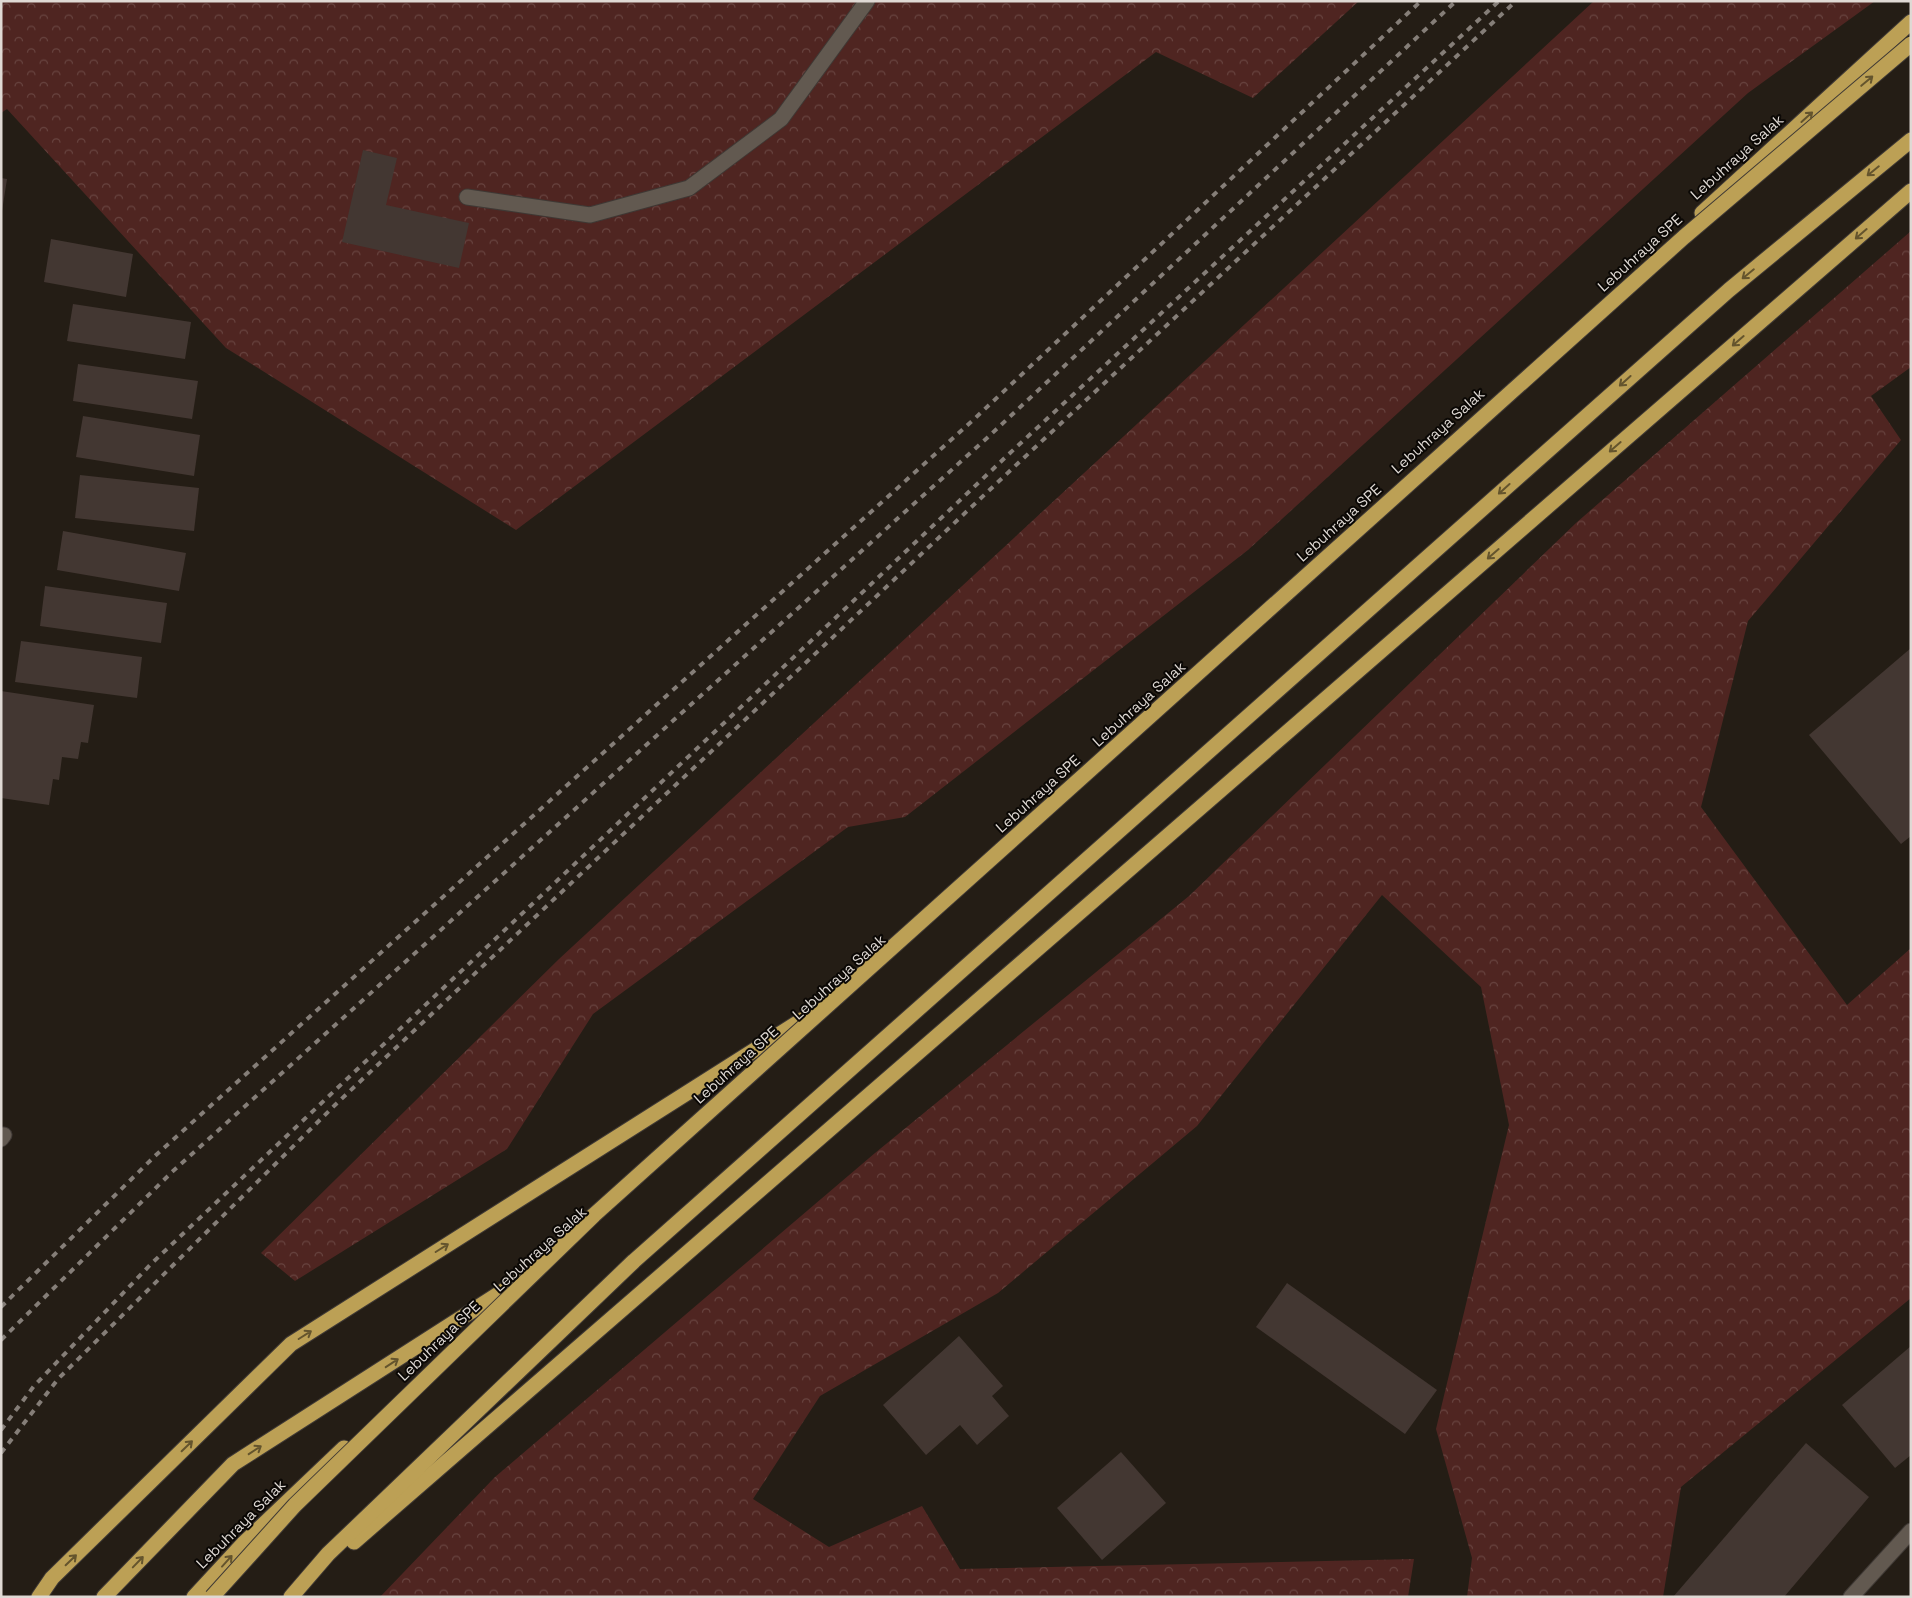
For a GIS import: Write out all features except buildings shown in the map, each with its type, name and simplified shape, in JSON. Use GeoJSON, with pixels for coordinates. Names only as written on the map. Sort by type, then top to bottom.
{"type":"FeatureCollection","features":[{"type":"Feature","properties":{"kind":"highway","name":"Lebuhraya Salak"},"geometry":{"type":"LineString","coordinates":[[194,1597],[243,1544],[392,1402],[561,1255],[1911,22]]}},
{"type":"Feature","properties":{"kind":"highway","name":"Lebuhraya SPE"},"geometry":{"type":"LineString","coordinates":[[212,1597],[295,1505],[594,1215],[1676,244],[1911,44]]}},
{"type":"Feature","properties":{"kind":"highway"},"geometry":{"type":"LineString","coordinates":[[293,1597],[328,1554],[634,1260],[1721,296],[1911,140]]}},
{"type":"Feature","properties":{"kind":"highway"},"geometry":{"type":"LineString","coordinates":[[293,1597],[309,1581],[1911,191]]}},
{"type":"Feature","properties":{"kind":"highway"},"geometry":{"type":"LineString","coordinates":[[38,1597],[52,1578],[291,1344],[837,997]]}},
{"type":"Feature","properties":{"kind":"highway"},"geometry":{"type":"LineString","coordinates":[[104,1597],[233,1464],[561,1255]]}},
{"type":"Feature","properties":{"kind":"street"},"geometry":{"type":"LineString","coordinates":[[467,197],[590,215],[689,188],[781,119],[867,1]]}},
{"type":"Feature","properties":{"kind":"street"},"geometry":{"type":"LineString","coordinates":[[1851,1597],[1911,1531]]}},
{"type":"Feature","properties":{"kind":"green space"},"geometry":{"type":"Polygon","coordinates":[[[1,1],[1359,1],[1253,98],[1156,52],[516,530],[226,348],[7,109],[1,113],[1,1]]]}},
{"type":"Feature","properties":{"kind":"green space"},"geometry":{"type":"Polygon","coordinates":[[[1594,1],[1875,1],[1748,93],[1248,550],[905,817],[848,827],[593,1014],[507,1149],[295,1281],[261,1253],[559,959],[1594,1]]]}},
{"type":"Feature","properties":{"kind":"green space"},"geometry":{"type":"Polygon","coordinates":[[[1911,231],[1911,367],[1871,396],[1901,440],[1748,621],[1701,807],[1847,1005],[1911,948],[1911,1298],[1681,1487],[1663,1597],[1467,1597],[1472,1558],[1436,1429],[1509,1125],[1481,987],[1382,895],[1197,1126],[998,1293],[820,1396],[753,1499],[829,1547],[922,1506],[960,1569],[1414,1559],[1408,1597],[380,1597],[495,1477],[875,1153],[1189,896],[1576,523],[1911,231]]]}},
{"type":"Feature","properties":{"kind":"railway"},"geometry":{"type":"LineString","coordinates":[[1,1307],[156,1155],[972,421],[1421,1]]}},
{"type":"Feature","properties":{"kind":"railway"},"geometry":{"type":"LineString","coordinates":[[1,1340],[172,1172],[987,438],[1456,1]]}},
{"type":"Feature","properties":{"kind":"railway"},"geometry":{"type":"LineString","coordinates":[[1,1430],[34,1386],[151,1264],[1010,453],[1499,1]]}},
{"type":"Feature","properties":{"kind":"railway"},"geometry":{"type":"LineString","coordinates":[[1,1453],[58,1379],[335,1105],[1014,467],[1516,1]]}}]}
